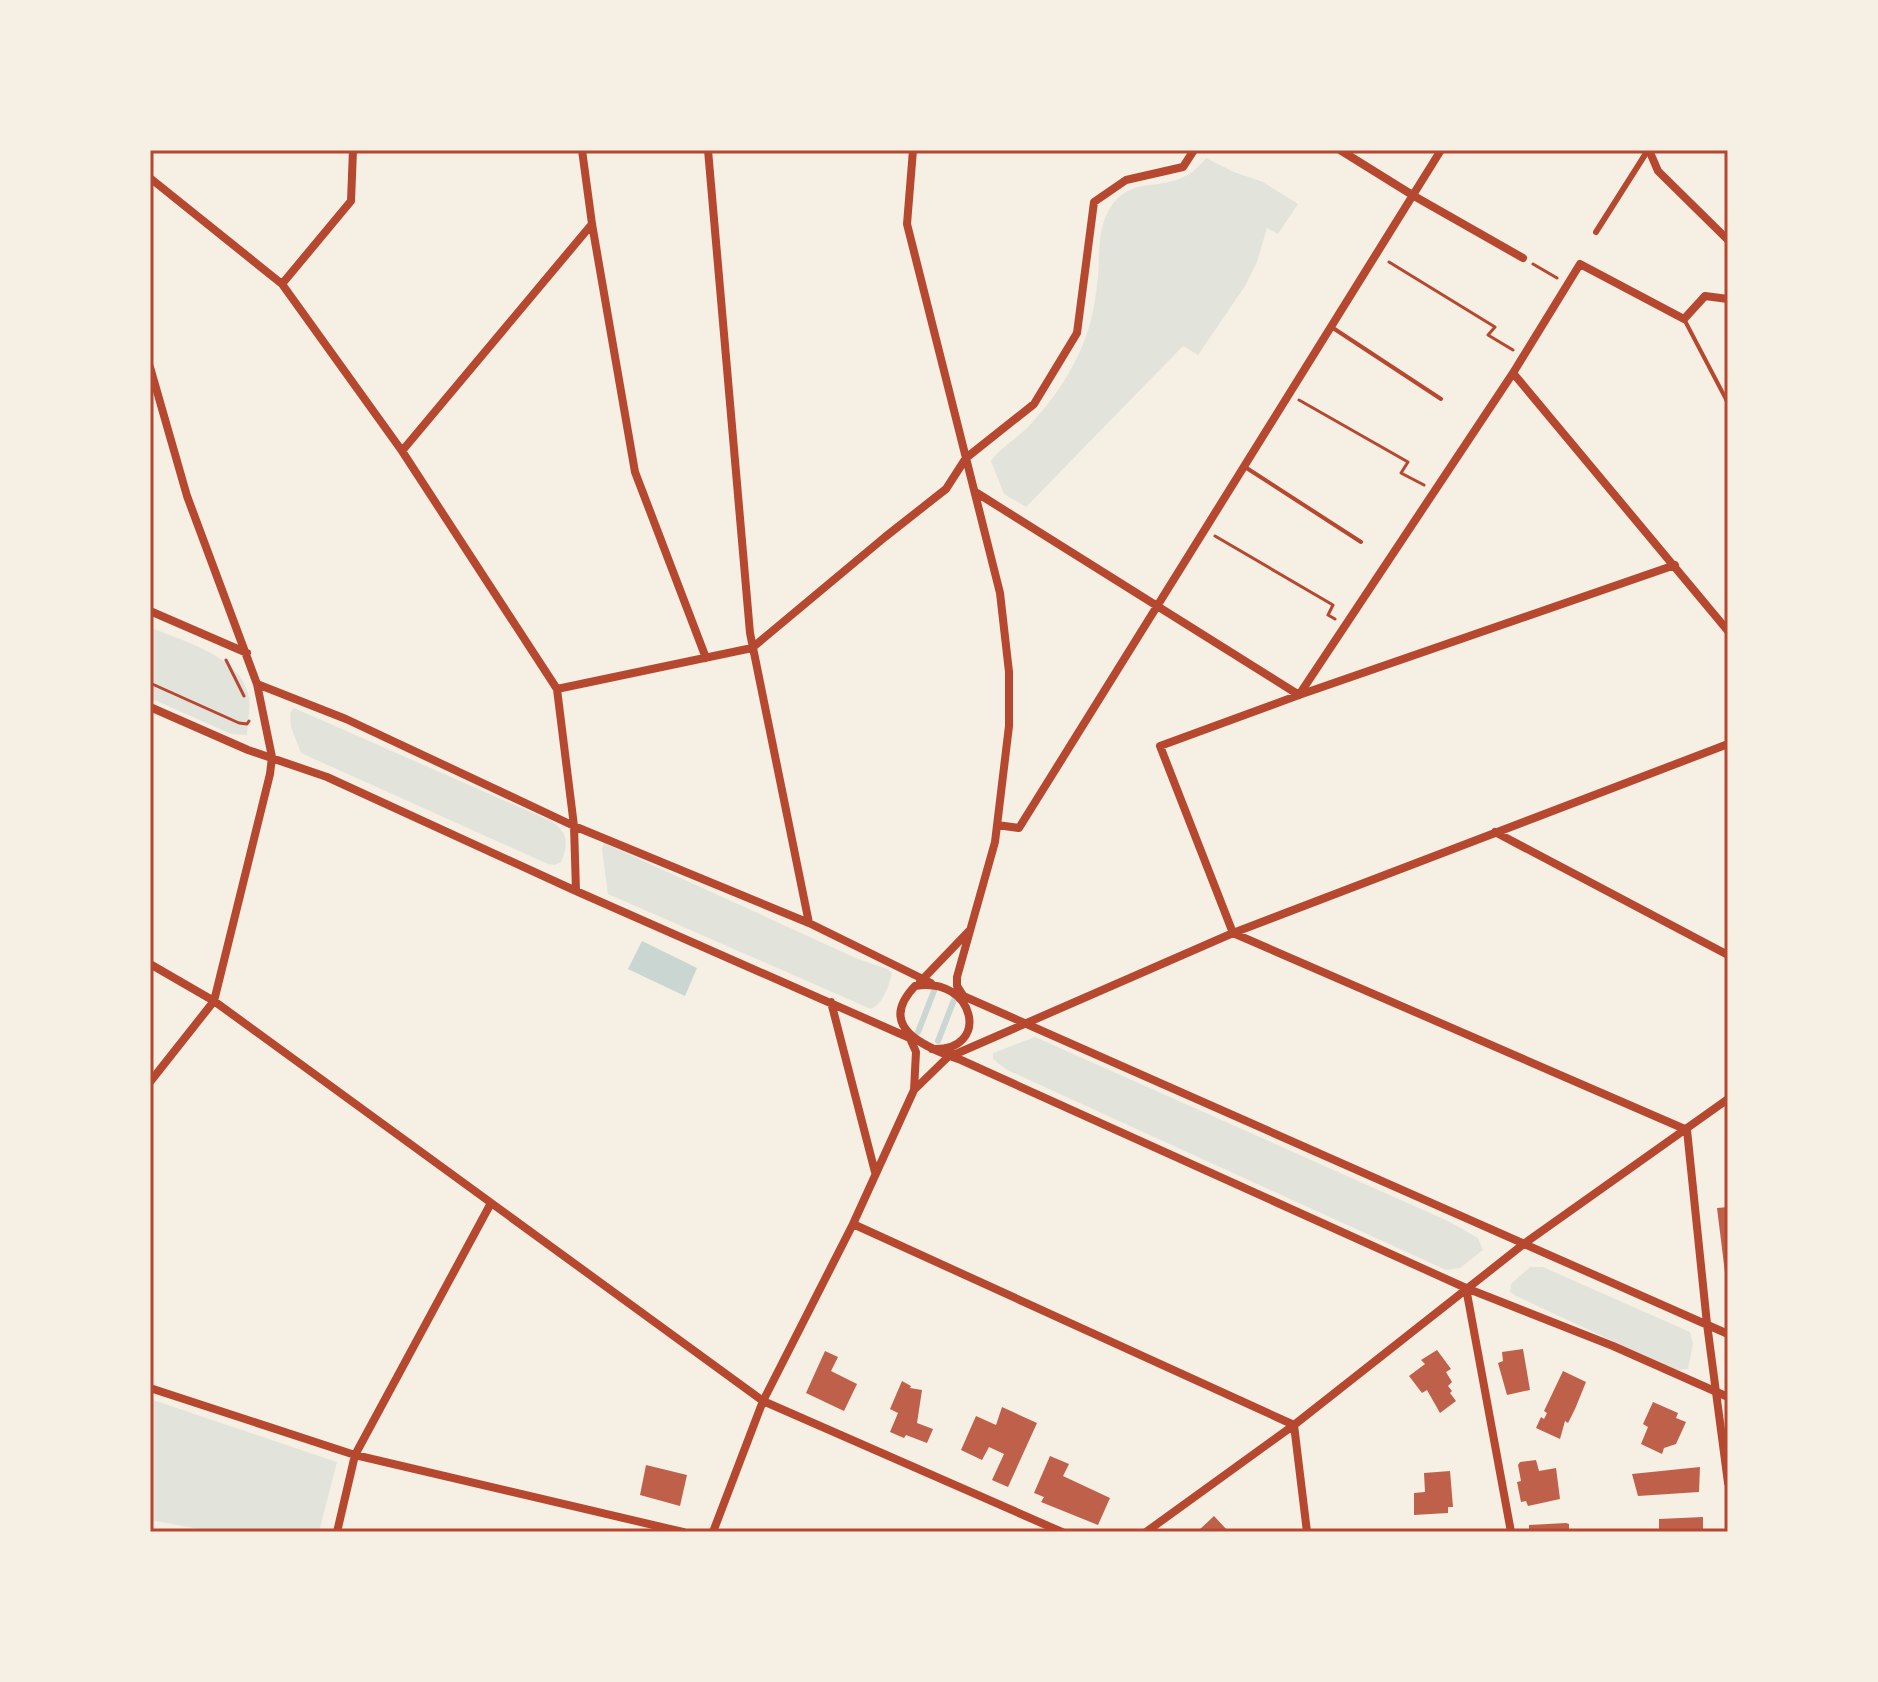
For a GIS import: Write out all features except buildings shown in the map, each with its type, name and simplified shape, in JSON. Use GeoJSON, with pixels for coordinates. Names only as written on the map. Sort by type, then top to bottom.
{"type":"FeatureCollection","features":[{"type":"Feature","properties":{"kind":"street"},"geometry":{"type":"LineString","coordinates":[[282,284],[351,201],[353,150]]}},
{"type":"Feature","properties":{"kind":"street"},"geometry":{"type":"LineString","coordinates":[[582,150],[635,472],[706,658]]}},
{"type":"Feature","properties":{"kind":"street"},"geometry":{"type":"LineString","coordinates":[[708,150],[752,648],[809,923]]}},
{"type":"Feature","properties":{"kind":"street"},"geometry":{"type":"LineString","coordinates":[[713,1532],[763,1401],[853,1224],[914,1090],[950,1056],[969,1027],[968,1008],[957,986],[957,977],[997,825],[1009,726],[1009,672],[1000,593],[907,224],[913,150]]}},
{"type":"Feature","properties":{"kind":"street"},"geometry":{"type":"LineString","coordinates":[[557,689],[752,648],[946,489],[966,458],[1034,404],[1077,333],[1094,202],[1126,180],[1183,167],[1194,150]]}},
{"type":"Feature","properties":{"kind":"street"},"geometry":{"type":"LineString","coordinates":[[1340,150],[1523,258]]}},
{"type":"Feature","properties":{"kind":"street"},"geometry":{"type":"LineString","coordinates":[[997,825],[1019,828],[1441,150]]}},
{"type":"Feature","properties":{"kind":"street"},"geometry":{"type":"LineString","coordinates":[[1596,232],[1648,150]]}},
{"type":"Feature","properties":{"kind":"street"},"geometry":{"type":"LineString","coordinates":[[1648,150],[1658,171],[1728,240]]}},
{"type":"Feature","properties":{"kind":"street"},"geometry":{"type":"LineString","coordinates":[[150,178],[282,284],[402,451],[557,689],[574,826],[576,891]]}},
{"type":"Feature","properties":{"kind":"street"},"geometry":{"type":"LineString","coordinates":[[402,451],[592,224]]}},
{"type":"Feature","properties":{"kind":"street"},"geometry":{"type":"LineString","coordinates":[[1299,695],[1513,373],[1580,264],[1684,319],[1705,296],[1728,299]]}},
{"type":"Feature","properties":{"kind":"street"},"geometry":{"type":"LineString","coordinates":[[150,367],[187,496],[257,684],[272,757],[214,1001],[150,1082]]}},
{"type":"Feature","properties":{"kind":"street"},"geometry":{"type":"LineString","coordinates":[[1513,373],[1728,631]]}},
{"type":"Feature","properties":{"kind":"street"},"geometry":{"type":"LineString","coordinates":[[977,493],[1299,695]]}},
{"type":"Feature","properties":{"kind":"street"},"geometry":{"type":"LineString","coordinates":[[1675,565],[1160,746],[1233,933],[1687,1130]]}},
{"type":"Feature","properties":{"kind":"street"},"geometry":{"type":"LineString","coordinates":[[150,611],[247,653]]}},
{"type":"Feature","properties":{"kind":"street"},"geometry":{"type":"LineString","coordinates":[[257,684],[346,719],[574,826],[809,923],[952,992],[962,998],[968,1008]]}},
{"type":"Feature","properties":{"kind":"street"},"geometry":{"type":"LineString","coordinates":[[150,707],[241,747],[327,777],[576,891],[908,1035],[932,1049],[1466,1288],[1613,1346],[1728,1397]]}},
{"type":"Feature","properties":{"kind":"street"},"geometry":{"type":"LineString","coordinates":[[950,1056],[1233,933],[1728,744]]}},
{"type":"Feature","properties":{"kind":"street"},"geometry":{"type":"LineString","coordinates":[[1495,832],[1728,955]]}},
{"type":"Feature","properties":{"kind":"street"},"geometry":{"type":"LineString","coordinates":[[914,1090],[916,1052],[901,1021],[901,1006],[915,986],[972,928]]}},
{"type":"Feature","properties":{"kind":"street"},"geometry":{"type":"LineString","coordinates":[[150,964],[214,1001],[763,1401],[1062,1532]]}},
{"type":"Feature","properties":{"kind":"street"},"geometry":{"type":"LineString","coordinates":[[915,986],[936,985]]}},
{"type":"Feature","properties":{"kind":"street"},"geometry":{"type":"LineString","coordinates":[[952,992],[1029,1023],[1728,1334]]}},
{"type":"Feature","properties":{"kind":"street"},"geometry":{"type":"LineString","coordinates":[[831,1002],[876,1172]]}},
{"type":"Feature","properties":{"kind":"street"},"geometry":{"type":"LineString","coordinates":[[932,1049],[944,1050],[955,1046],[964,1037]]}},
{"type":"Feature","properties":{"kind":"street"},"geometry":{"type":"LineString","coordinates":[[1146,1532],[1294,1425],[1525,1243],[1728,1099]]}},
{"type":"Feature","properties":{"kind":"street"},"geometry":{"type":"LineString","coordinates":[[1687,1130],[1707,1324],[1728,1483]]}},
{"type":"Feature","properties":{"kind":"street"},"geometry":{"type":"LineString","coordinates":[[337,1532],[355,1455],[491,1203]]}},
{"type":"Feature","properties":{"kind":"street"},"geometry":{"type":"LineString","coordinates":[[853,1224],[1294,1425]]}},
{"type":"Feature","properties":{"kind":"street"},"geometry":{"type":"LineString","coordinates":[[1466,1288],[1511,1532]]}},
{"type":"Feature","properties":{"kind":"street"},"geometry":{"type":"LineString","coordinates":[[150,1388],[355,1455],[683,1532]]}},
{"type":"Feature","properties":{"kind":"street"},"geometry":{"type":"LineString","coordinates":[[1294,1425],[1307,1532]]}},
{"type":"Feature","properties":{"kind":"lane"},"geometry":{"type":"LineString","coordinates":[[1684,319],[1728,403]]}},
{"type":"Feature","properties":{"kind":"lane"},"geometry":{"type":"LineString","coordinates":[[1332,328],[1441,399]]}},
{"type":"Feature","properties":{"kind":"lane"},"geometry":{"type":"LineString","coordinates":[[1245,467],[1361,542]]}},
{"type":"Feature","properties":{"kind":"path"},"geometry":{"type":"LineString","coordinates":[[1377,255],[1495,327],[1488,335],[1523,356]]}},
{"type":"Feature","properties":{"kind":"path"},"geometry":{"type":"LineString","coordinates":[[1523,258],[1567,284]]}},
{"type":"Feature","properties":{"kind":"path"},"geometry":{"type":"LineString","coordinates":[[1290,395],[1408,462],[1401,473],[1434,491]]}},
{"type":"Feature","properties":{"kind":"path"},"geometry":{"type":"LineString","coordinates":[[1206,530],[1333,605],[1328,615],[1345,626]]}},
{"type":"Feature","properties":{"kind":"path"},"geometry":{"type":"LineString","coordinates":[[226,660],[246,701]]}},
{"type":"Feature","properties":{"kind":"path"},"geometry":{"type":"LineString","coordinates":[[150,683],[239,723],[247,724],[251,719]]}},
{"type":"Feature","properties":{"kind":"path"},"geometry":{"type":"LineString","coordinates":[[249,710],[250,730]]}},
{"type":"Feature","properties":{"kind":"shaded area"},"geometry":{"type":"Polygon","coordinates":[[[1206,158],[1263,182],[1298,204],[1278,234],[1267,228],[1257,262],[1245,286],[1198,355],[1183,346],[1026,507],[1004,494],[991,461],[1036,418],[1075,361],[1092,314],[1100,239],[1107,213],[1122,195],[1133,189],[1181,178],[1194,171],[1206,158]]]}},
{"type":"Feature","properties":{"kind":"shaded area"},"geometry":{"type":"Polygon","coordinates":[[[150,627],[209,652],[235,670],[249,697],[247,735],[231,734],[150,698],[150,627]]]}},
{"type":"Feature","properties":{"kind":"shaded area"},"geometry":{"type":"Polygon","coordinates":[[[294,708],[551,821],[561,829],[565,838],[561,862],[548,864],[301,753],[291,727],[290,713],[294,708]]]}},
{"type":"Feature","properties":{"kind":"shaded area"},"geometry":{"type":"Polygon","coordinates":[[[604,843],[858,959],[888,969],[892,974],[885,994],[871,1009],[608,894],[602,850],[604,843]]]}},
{"type":"Feature","properties":{"kind":"shaded area"},"geometry":{"type":"Polygon","coordinates":[[[642,941],[697,968],[685,996],[628,969],[642,941]]]}},
{"type":"Feature","properties":{"kind":"shaded area"},"geometry":{"type":"Polygon","coordinates":[[[1035,1037],[1448,1221],[1478,1238],[1483,1250],[1460,1268],[1446,1270],[1007,1070],[993,1059],[993,1053],[1035,1037]]]}},
{"type":"Feature","properties":{"kind":"shaded area"},"geometry":{"type":"Polygon","coordinates":[[[1530,1267],[1543,1267],[1690,1332],[1693,1344],[1688,1369],[1675,1370],[1510,1292],[1511,1284],[1530,1267]]]}},
{"type":"Feature","properties":{"kind":"shaded area"},"geometry":{"type":"Polygon","coordinates":[[[150,1399],[337,1462],[319,1532],[216,1532],[150,1520],[150,1399]]]}},
{"type":"Feature","properties":{"kind":"waterway"},"geometry":{"type":"LineString","coordinates":[[918,1032],[934,991]]}},
{"type":"Feature","properties":{"kind":"waterway"},"geometry":{"type":"LineString","coordinates":[[938,1041],[954,1000]]}}]}
